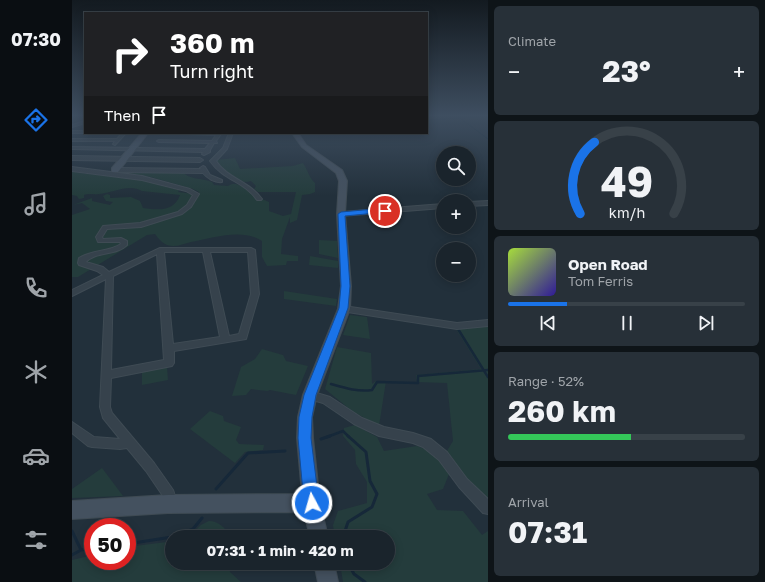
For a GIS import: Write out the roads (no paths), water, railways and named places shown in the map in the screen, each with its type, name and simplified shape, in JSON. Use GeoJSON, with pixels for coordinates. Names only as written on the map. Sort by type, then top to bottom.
{"type":"FeatureCollection","features":[{"type":"Feature","properties":{"kind":"main road"},"geometry":{"type":"LineString","coordinates":[[115,170],[137,142]]}},
{"type":"Feature","properties":{"kind":"main road"},"geometry":{"type":"LineString","coordinates":[[301,142],[313,154],[339,172],[343,181],[341,214],[346,286],[344,308],[310,395],[305,417],[305,438],[312,503],[318,530]]}},
{"type":"Feature","properties":{"kind":"main road"},"geometry":{"type":"LineString","coordinates":[[72,510],[168,504],[312,503]]}},
{"type":"Feature","properties":{"kind":"main road"},"geometry":{"type":"LineString","coordinates":[[325,570],[328,582]]}},
{"type":"Feature","properties":{"kind":"street"},"geometry":{"type":"LineString","coordinates":[[110,149],[115,142]]}},
{"type":"Feature","properties":{"kind":"street"},"geometry":{"type":"LineString","coordinates":[[154,150],[159,142]]}},
{"type":"Feature","properties":{"kind":"street"},"geometry":{"type":"LineString","coordinates":[[72,158],[200,160],[215,142]]}},
{"type":"Feature","properties":{"kind":"street"},"geometry":{"type":"LineString","coordinates":[[228,142],[225,149],[213,161],[216,168],[224,175],[253,189],[259,199]]}},
{"type":"Feature","properties":{"kind":"street"},"geometry":{"type":"LineString","coordinates":[[73,150],[131,149],[208,151]]}},
{"type":"Feature","properties":{"kind":"street"},"geometry":{"type":"LineString","coordinates":[[200,160],[200,164],[208,176],[220,181]]}},
{"type":"Feature","properties":{"kind":"street"},"geometry":{"type":"LineString","coordinates":[[72,169],[149,179],[196,194],[189,206],[180,213],[141,225],[111,226],[103,229],[99,237],[100,241],[120,240],[124,241],[124,245],[118,249],[90,255],[82,260],[82,263],[100,269],[110,277],[105,407],[107,415],[150,467],[169,494],[168,504]]}},
{"type":"Feature","properties":{"kind":"street"},"geometry":{"type":"LineString","coordinates":[[93,172],[115,170],[205,171]]}},
{"type":"Feature","properties":{"kind":"street"},"geometry":{"type":"LineString","coordinates":[[476,204],[488,203]]}},
{"type":"Feature","properties":{"kind":"street"},"geometry":{"type":"LineString","coordinates":[[341,214],[436,207]]}},
{"type":"Feature","properties":{"kind":"street"},"geometry":{"type":"LineString","coordinates":[[106,375],[170,363],[160,250]]}},
{"type":"Feature","properties":{"kind":"street"},"geometry":{"type":"LineString","coordinates":[[72,293],[108,274],[160,250],[251,250],[255,294],[243,337],[169,348]]}},
{"type":"Feature","properties":{"kind":"street"},"geometry":{"type":"LineString","coordinates":[[206,250],[224,340]]}},
{"type":"Feature","properties":{"kind":"street"},"geometry":{"type":"LineString","coordinates":[[344,308],[457,326],[488,323]]}},
{"type":"Feature","properties":{"kind":"street"},"geometry":{"type":"LineString","coordinates":[[310,395],[326,400],[358,421],[383,432],[413,438],[428,443],[443,456],[463,483],[488,508]]}},
{"type":"Feature","properties":{"kind":"street"},"geometry":{"type":"LineString","coordinates":[[72,427],[92,442],[120,444],[129,442]]}},
{"type":"Feature","properties":{"kind":"waterway"},"geometry":{"type":"LineString","coordinates":[[458,329],[484,370]]}},
{"type":"Feature","properties":{"kind":"waterway"},"geometry":{"type":"LineString","coordinates":[[331,384],[352,389],[372,390],[377,382],[418,383],[418,376],[484,370]]}},
{"type":"Feature","properties":{"kind":"waterway"},"geometry":{"type":"LineString","coordinates":[[484,370],[488,377]]}},
{"type":"Feature","properties":{"kind":"waterway"},"geometry":{"type":"LineString","coordinates":[[484,370],[488,370]]}},
{"type":"Feature","properties":{"kind":"waterway"},"geometry":{"type":"LineString","coordinates":[[327,437],[343,431],[348,436]]}},
{"type":"Feature","properties":{"kind":"waterway"},"geometry":{"type":"LineString","coordinates":[[345,530],[348,522],[372,507],[377,494],[370,481],[366,452],[348,436]]}},
{"type":"Feature","properties":{"kind":"waterway"},"geometry":{"type":"LineString","coordinates":[[321,439],[327,437]]}},
{"type":"Feature","properties":{"kind":"waterway"},"geometry":{"type":"LineString","coordinates":[[216,489],[248,453],[285,451]]}},
{"type":"Feature","properties":{"kind":"waterway"},"geometry":{"type":"LineString","coordinates":[[191,530],[202,518]]}},
{"type":"Feature","properties":{"kind":"waterway"},"geometry":{"type":"LineString","coordinates":[[72,531],[81,550]]}},
{"type":"Feature","properties":{"kind":"waterway"},"geometry":{"type":"LineString","coordinates":[[136,543],[165,538]]}},
{"type":"Feature","properties":{"kind":"waterway"},"geometry":{"type":"LineString","coordinates":[[72,555],[81,550]]}},
{"type":"Feature","properties":{"kind":"waterway"},"geometry":{"type":"LineString","coordinates":[[352,570],[354,574],[365,582]]}}]}
